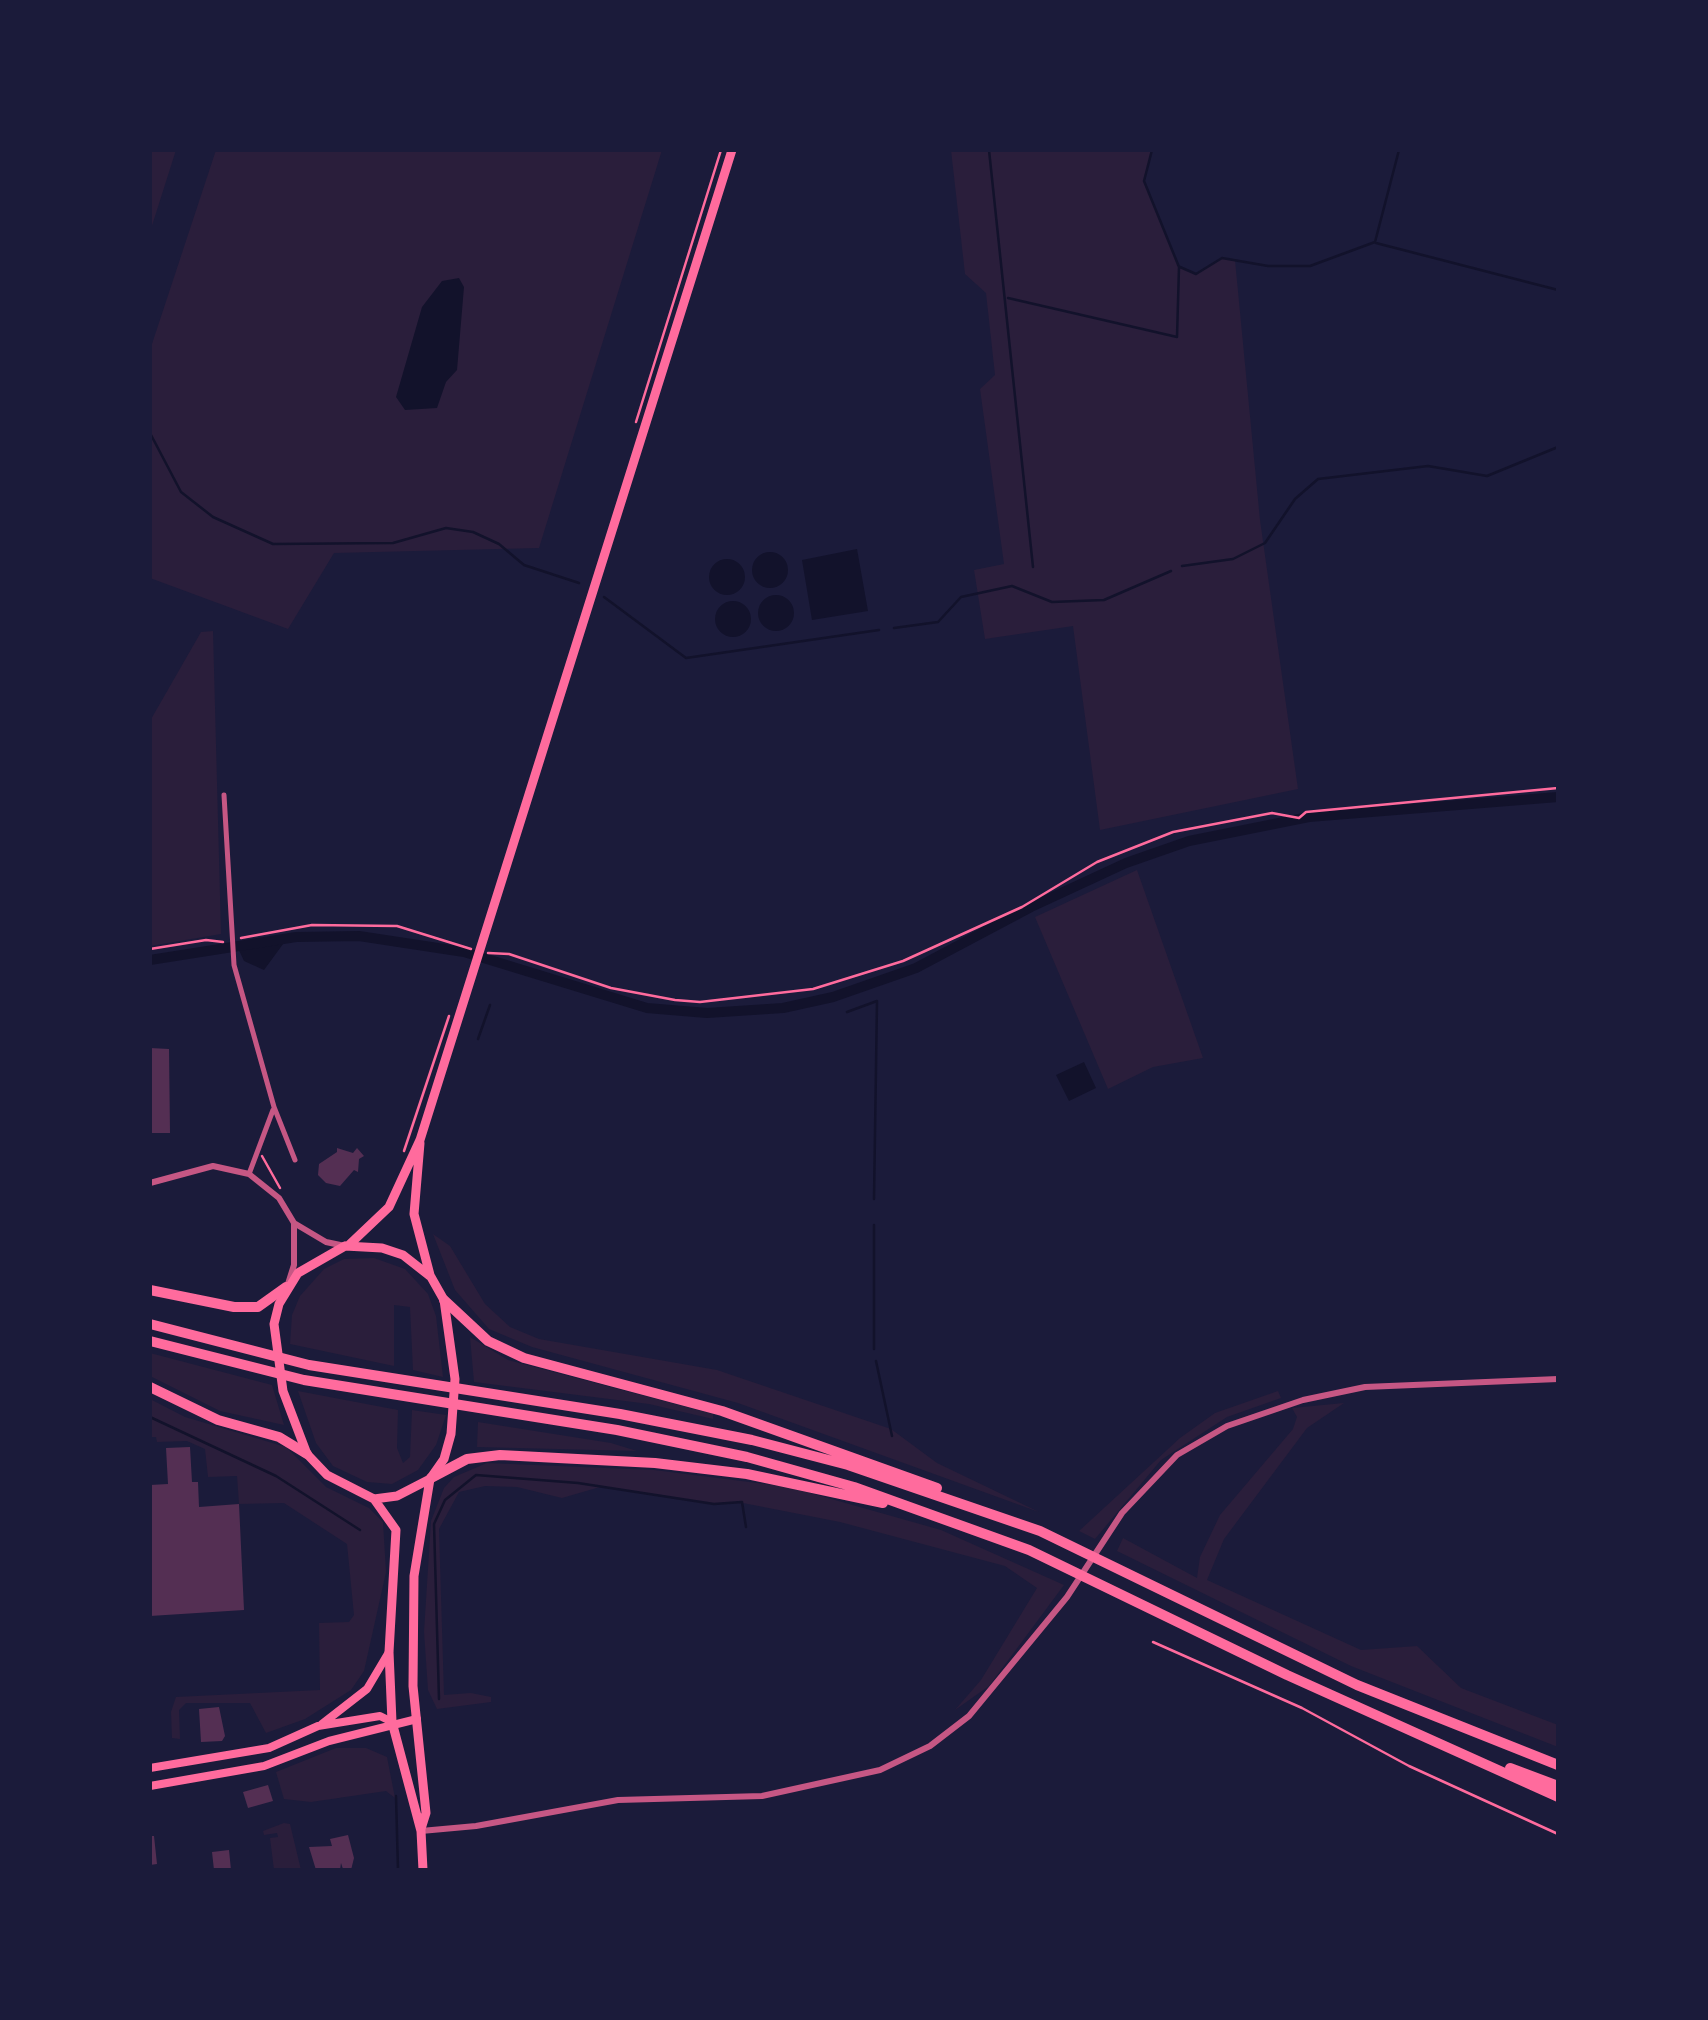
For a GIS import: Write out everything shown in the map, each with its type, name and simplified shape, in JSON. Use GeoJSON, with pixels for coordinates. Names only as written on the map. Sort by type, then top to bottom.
{"type":"FeatureCollection","features":[{"type":"Feature","properties":{"kind":"highway"},"geometry":{"type":"LineString","coordinates":[[150,1290],[234,1308],[258,1307],[286,1286]]}},
{"type":"Feature","properties":{"kind":"highway"},"geometry":{"type":"LineString","coordinates":[[444,1300],[488,1341],[524,1358],[778,1430],[914,1478],[1066,1542],[1357,1685],[1558,1765]]}},
{"type":"Feature","properties":{"kind":"highway"},"geometry":{"type":"LineString","coordinates":[[150,1324],[254,1352],[752,1440],[978,1507]]}},
{"type":"Feature","properties":{"kind":"highway"},"geometry":{"type":"LineString","coordinates":[[150,1341],[251,1368],[478,1411],[617,1430],[747,1457],[942,1518],[1056,1563],[1558,1797]]}},
{"type":"Feature","properties":{"kind":"highway"},"geometry":{"type":"LineString","coordinates":[[150,1387],[218,1420],[279,1437],[307,1454]]}},
{"type":"Feature","properties":{"kind":"highway"},"geometry":{"type":"LineString","coordinates":[[430,1479],[468,1459],[500,1454],[655,1463],[747,1474],[942,1518]]}},
{"type":"Feature","properties":{"kind":"highway"},"geometry":{"type":"LineString","coordinates":[[1430,1739],[1558,1786]]}},
{"type":"Feature","properties":{"kind":"main road"},"geometry":{"type":"LineString","coordinates":[[423,1870],[420,1831],[392,1722],[389,1652],[398,1546],[390,1517],[374,1499],[341,1485],[307,1454],[292,1420],[274,1324],[286,1286],[310,1264],[347,1245],[390,1207],[420,1140],[732,150]]}},
{"type":"Feature","properties":{"kind":"main road"},"geometry":{"type":"LineString","coordinates":[[420,1140],[414,1214],[431,1277],[444,1300],[455,1379],[454,1415],[444,1459],[430,1479],[414,1576],[417,1718],[426,1812],[420,1831]]}},
{"type":"Feature","properties":{"kind":"main road"},"geometry":{"type":"LineString","coordinates":[[347,1245],[403,1255],[431,1277]]}},
{"type":"Feature","properties":{"kind":"main road"},"geometry":{"type":"LineString","coordinates":[[374,1499],[397,1496],[430,1479]]}},
{"type":"Feature","properties":{"kind":"main road"},"geometry":{"type":"LineString","coordinates":[[150,1768],[269,1748],[318,1726],[367,1689],[389,1652]]}},
{"type":"Feature","properties":{"kind":"main road"},"geometry":{"type":"LineString","coordinates":[[318,1726],[380,1716],[392,1722]]}},
{"type":"Feature","properties":{"kind":"main road"},"geometry":{"type":"LineString","coordinates":[[150,1786],[264,1766],[392,1722],[417,1718]]}},
{"type":"Feature","properties":{"kind":"street"},"geometry":{"type":"LineString","coordinates":[[224,794],[228,928],[234,964],[274,1107],[295,1160]]}},
{"type":"Feature","properties":{"kind":"street"},"geometry":{"type":"LineString","coordinates":[[249,1174],[274,1107]]}},
{"type":"Feature","properties":{"kind":"street"},"geometry":{"type":"LineString","coordinates":[[150,1183],[213,1166],[249,1174],[279,1198],[294,1223],[326,1242],[347,1245]]}},
{"type":"Feature","properties":{"kind":"street"},"geometry":{"type":"LineString","coordinates":[[286,1286],[294,1265],[294,1223]]}},
{"type":"Feature","properties":{"kind":"street"},"geometry":{"type":"LineString","coordinates":[[420,1831],[476,1826],[618,1800],[762,1796],[880,1770],[930,1746],[969,1716],[1067,1597],[1122,1512],[1176,1455],[1227,1426],[1304,1400],[1350,1390],[1558,1379]]}},
{"type":"Feature","properties":{"kind":"path"},"geometry":{"type":"LineString","coordinates":[[509,954],[611,988],[675,1000],[700,1002],[813,989],[902,961],[1022,907],[1097,862],[1173,832],[1272,813],[1299,818],[1306,812],[1558,788]]}},
{"type":"Feature","properties":{"kind":"path"},"geometry":{"type":"LineString","coordinates":[[240,939],[312,924],[352,924],[415,928],[468,944]]}},
{"type":"Feature","properties":{"kind":"path"},"geometry":{"type":"LineString","coordinates":[[150,949],[206,940],[222,942]]}},
{"type":"Feature","properties":{"kind":"path"},"geometry":{"type":"LineString","coordinates":[[403,1154],[452,1005]]}},
{"type":"Feature","properties":{"kind":"path"},"geometry":{"type":"LineString","coordinates":[[256,1154],[263,1156],[280,1187]]}},
{"type":"Feature","properties":{"kind":"path"},"geometry":{"type":"LineString","coordinates":[[1153,1642],[1302,1708],[1409,1766],[1558,1834]]}},
{"type":"Feature","properties":{"kind":"shaded area"},"geometry":{"type":"Polygon","coordinates":[[[150,150],[176,150],[150,232],[150,150]]]}},
{"type":"Feature","properties":{"kind":"shaded area"},"geometry":{"type":"Polygon","coordinates":[[[216,150],[662,150],[539,548],[334,553],[288,629],[150,578],[150,350],[216,150]]]}},
{"type":"Feature","properties":{"kind":"shaded area"},"geometry":{"type":"Polygon","coordinates":[[[951,150],[1152,150],[1144,181],[1179,266],[1196,274],[1222,258],[1235,260],[1260,520],[1298,789],[1100,830],[1073,626],[985,639],[974,570],[1004,564],[980,389],[995,375],[986,293],[965,274],[951,150]]]}},
{"type":"Feature","properties":{"kind":"shaded area"},"geometry":{"type":"Polygon","coordinates":[[[459,278],[464,287],[457,370],[446,382],[437,408],[405,410],[396,397],[422,307],[442,281],[459,278]]]}},
{"type":"Feature","properties":{"kind":"shaded area"},"geometry":{"type":"Polygon","coordinates":[[[857,549],[868,611],[812,620],[802,560],[857,549]]]}},
{"type":"Feature","properties":{"kind":"shaded area"},"geometry":{"type":"Polygon","coordinates":[[[770,552],[783,557],[788,570],[783,583],[770,588],[757,583],[752,570],[757,557],[770,552]]]}},
{"type":"Feature","properties":{"kind":"shaded area"},"geometry":{"type":"Polygon","coordinates":[[[727,559],[739,565],[745,577],[739,589],[727,595],[715,589],[709,577],[715,565],[727,559]]]}},
{"type":"Feature","properties":{"kind":"shaded area"},"geometry":{"type":"Polygon","coordinates":[[[776,595],[788,601],[794,613],[788,625],[776,631],[764,625],[758,613],[764,601],[776,595]]]}},
{"type":"Feature","properties":{"kind":"shaded area"},"geometry":{"type":"Polygon","coordinates":[[[733,601],[745,607],[751,619],[745,631],[733,637],[721,631],[715,619],[721,607],[733,601]]]}},
{"type":"Feature","properties":{"kind":"shaded area"},"geometry":{"type":"Polygon","coordinates":[[[213,631],[221,934],[150,946],[150,721],[201,632],[213,631]]]}},
{"type":"Feature","properties":{"kind":"shaded area"},"geometry":{"type":"Polygon","coordinates":[[[1137,870],[1203,1058],[1153,1067],[1108,1089],[1035,917],[1137,870]]]}},
{"type":"Feature","properties":{"kind":"shaded area"},"geometry":{"type":"Polygon","coordinates":[[[286,940],[264,970],[244,961],[238,948],[286,940]]]}},
{"type":"Feature","properties":{"kind":"shaded area"},"geometry":{"type":"Polygon","coordinates":[[[1084,1062],[1096,1088],[1069,1101],[1056,1075],[1084,1062]]]}},
{"type":"Feature","properties":{"kind":"shaded area"},"geometry":{"type":"Polygon","coordinates":[[[433,1234],[450,1246],[485,1304],[510,1327],[539,1339],[717,1370],[891,1429],[937,1463],[1039,1512],[738,1403],[532,1347],[489,1329],[455,1290],[433,1234]]]}},
{"type":"Feature","properties":{"kind":"shaded area"},"geometry":{"type":"Polygon","coordinates":[[[374,1258],[405,1269],[428,1294],[436,1316],[443,1377],[413,1370],[410,1307],[394,1305],[394,1366],[290,1344],[292,1315],[300,1296],[324,1269],[344,1259],[374,1258]]]}},
{"type":"Feature","properties":{"kind":"shaded area"},"geometry":{"type":"Polygon","coordinates":[[[470,1337],[508,1360],[713,1414],[713,1419],[649,1404],[474,1382],[470,1337]]]}},
{"type":"Feature","properties":{"kind":"shaded area"},"geometry":{"type":"Polygon","coordinates":[[[150,1353],[272,1385],[284,1425],[220,1411],[150,1376],[150,1353]]]}},
{"type":"Feature","properties":{"kind":"shaded area"},"geometry":{"type":"Polygon","coordinates":[[[298,1391],[398,1410],[397,1448],[403,1463],[410,1457],[412,1410],[446,1415],[436,1445],[418,1470],[392,1484],[367,1482],[333,1466],[316,1443],[298,1391]]]}},
{"type":"Feature","properties":{"kind":"shaded area"},"geometry":{"type":"Polygon","coordinates":[[[1278,1391],[1281,1398],[1227,1417],[1161,1460],[1095,1539],[1079,1531],[1180,1438],[1215,1413],[1278,1391]]]}},
{"type":"Feature","properties":{"kind":"shaded area"},"geometry":{"type":"Polygon","coordinates":[[[150,1399],[185,1417],[286,1447],[326,1487],[369,1508],[383,1522],[386,1572],[364,1671],[351,1690],[305,1719],[266,1733],[250,1703],[186,1703],[179,1710],[180,1739],[172,1738],[171,1712],[176,1697],[320,1690],[319,1623],[349,1622],[354,1615],[347,1544],[284,1503],[239,1504],[237,1476],[208,1477],[205,1449],[187,1441],[157,1442],[156,1437],[150,1437],[150,1399]]]}},
{"type":"Feature","properties":{"kind":"shaded area"},"geometry":{"type":"Polygon","coordinates":[[[1344,1403],[1307,1428],[1224,1539],[1207,1580],[1361,1650],[1417,1646],[1461,1688],[1558,1725],[1558,1747],[1351,1666],[1117,1551],[1123,1538],[1197,1578],[1200,1557],[1220,1515],[1293,1429],[1297,1417],[1292,1408],[1344,1403]]]}},
{"type":"Feature","properties":{"kind":"shaded area"},"geometry":{"type":"Polygon","coordinates":[[[478,1422],[611,1443],[637,1451],[477,1447],[478,1422]]]}},
{"type":"Feature","properties":{"kind":"shaded area"},"geometry":{"type":"Polygon","coordinates":[[[487,1463],[654,1470],[789,1487],[941,1530],[1064,1585],[989,1686],[955,1710],[981,1680],[1037,1588],[1005,1566],[840,1522],[743,1503],[714,1504],[600,1487],[562,1498],[517,1487],[485,1486],[459,1492],[439,1529],[444,1695],[471,1693],[491,1697],[491,1702],[437,1709],[428,1690],[424,1632],[431,1521],[444,1488],[454,1477],[487,1463]]]}},
{"type":"Feature","properties":{"kind":"shaded area"},"geometry":{"type":"Polygon","coordinates":[[[336,1748],[366,1748],[387,1757],[395,1798],[386,1791],[311,1802],[284,1799],[276,1772],[336,1748]]]}},
{"type":"Feature","properties":{"kind":"shaded area"},"geometry":{"type":"Polygon","coordinates":[[[290,1824],[301,1870],[274,1870],[270,1838],[278,1837],[277,1833],[264,1835],[263,1831],[290,1824]]]}},
{"type":"Feature","properties":{"kind":"building"},"geometry":{"type":"Polygon","coordinates":[[[150,1048],[169,1049],[170,1133],[150,1133],[150,1048]]]}},
{"type":"Feature","properties":{"kind":"building"},"geometry":{"type":"Polygon","coordinates":[[[337,1148],[353,1153],[357,1148],[364,1156],[359,1159],[358,1172],[354,1170],[340,1186],[326,1183],[318,1175],[319,1164],[337,1148]]]}},
{"type":"Feature","properties":{"kind":"building"},"geometry":{"type":"Polygon","coordinates":[[[190,1447],[192,1482],[198,1482],[199,1507],[239,1504],[244,1610],[150,1616],[150,1485],[168,1484],[166,1448],[190,1447]]]}},
{"type":"Feature","properties":{"kind":"building"},"geometry":{"type":"Polygon","coordinates":[[[219,1707],[225,1736],[222,1741],[201,1742],[199,1709],[219,1707]]]}},
{"type":"Feature","properties":{"kind":"building"},"geometry":{"type":"Polygon","coordinates":[[[268,1785],[273,1801],[248,1808],[243,1792],[268,1785]]]}},
{"type":"Feature","properties":{"kind":"building"},"geometry":{"type":"Polygon","coordinates":[[[348,1835],[354,1858],[351,1870],[343,1869],[341,1863],[340,1870],[316,1870],[309,1847],[332,1846],[330,1839],[348,1835]]]}},
{"type":"Feature","properties":{"kind":"building"},"geometry":{"type":"Polygon","coordinates":[[[150,1836],[154,1836],[157,1864],[150,1865],[150,1836]]]}},
{"type":"Feature","properties":{"kind":"building"},"geometry":{"type":"Polygon","coordinates":[[[229,1850],[231,1870],[214,1870],[212,1852],[229,1850]]]}},
{"type":"Feature","properties":{"kind":"waterway"},"geometry":{"type":"LineString","coordinates":[[989,150],[1033,567]]}},
{"type":"Feature","properties":{"kind":"waterway"},"geometry":{"type":"LineString","coordinates":[[1008,298],[1177,337],[1179,267],[1144,181],[1152,150]]}},
{"type":"Feature","properties":{"kind":"waterway"},"geometry":{"type":"LineString","coordinates":[[1180,267],[1196,274],[1222,258],[1268,266],[1310,266],[1375,242],[1399,150]]}},
{"type":"Feature","properties":{"kind":"waterway"},"geometry":{"type":"LineString","coordinates":[[1376,243],[1558,290]]}},
{"type":"Feature","properties":{"kind":"waterway"},"geometry":{"type":"LineString","coordinates":[[150,433],[181,492],[213,517],[273,544],[393,543],[446,528],[473,532],[499,544],[524,565],[579,583]]}},
{"type":"Feature","properties":{"kind":"waterway"},"geometry":{"type":"LineString","coordinates":[[1182,566],[1233,559],[1265,543],[1295,499],[1318,479],[1428,466],[1487,476],[1558,447]]}},
{"type":"Feature","properties":{"kind":"waterway"},"geometry":{"type":"LineString","coordinates":[[894,628],[938,622],[961,597],[1012,586],[1052,602],[1104,600],[1171,571]]}},
{"type":"Feature","properties":{"kind":"waterway"},"geometry":{"type":"LineString","coordinates":[[604,597],[686,658],[879,630]]}},
{"type":"Feature","properties":{"kind":"waterway"},"geometry":{"type":"LineString","coordinates":[[150,960],[296,937],[359,936],[464,952],[647,1008],[707,1013],[783,1008],[833,997],[916,968],[1031,907],[1126,863],[1189,841],[1309,817],[1558,797]]}},
{"type":"Feature","properties":{"kind":"waterway"},"geometry":{"type":"LineString","coordinates":[[847,1012],[877,1001],[874,1199]]}},
{"type":"Feature","properties":{"kind":"waterway"},"geometry":{"type":"LineString","coordinates":[[478,1039],[490,1005]]}},
{"type":"Feature","properties":{"kind":"waterway"},"geometry":{"type":"LineString","coordinates":[[874,1225],[874,1349]]}},
{"type":"Feature","properties":{"kind":"waterway"},"geometry":{"type":"LineString","coordinates":[[876,1361],[892,1436]]}},
{"type":"Feature","properties":{"kind":"waterway"},"geometry":{"type":"LineString","coordinates":[[150,1417],[276,1476],[360,1530]]}},
{"type":"Feature","properties":{"kind":"waterway"},"geometry":{"type":"LineString","coordinates":[[439,1699],[434,1524],[445,1500],[476,1475],[578,1483],[714,1504],[742,1502],[746,1527]]}},
{"type":"Feature","properties":{"kind":"waterway"},"geometry":{"type":"LineString","coordinates":[[396,1796],[398,1870]]}}]}
